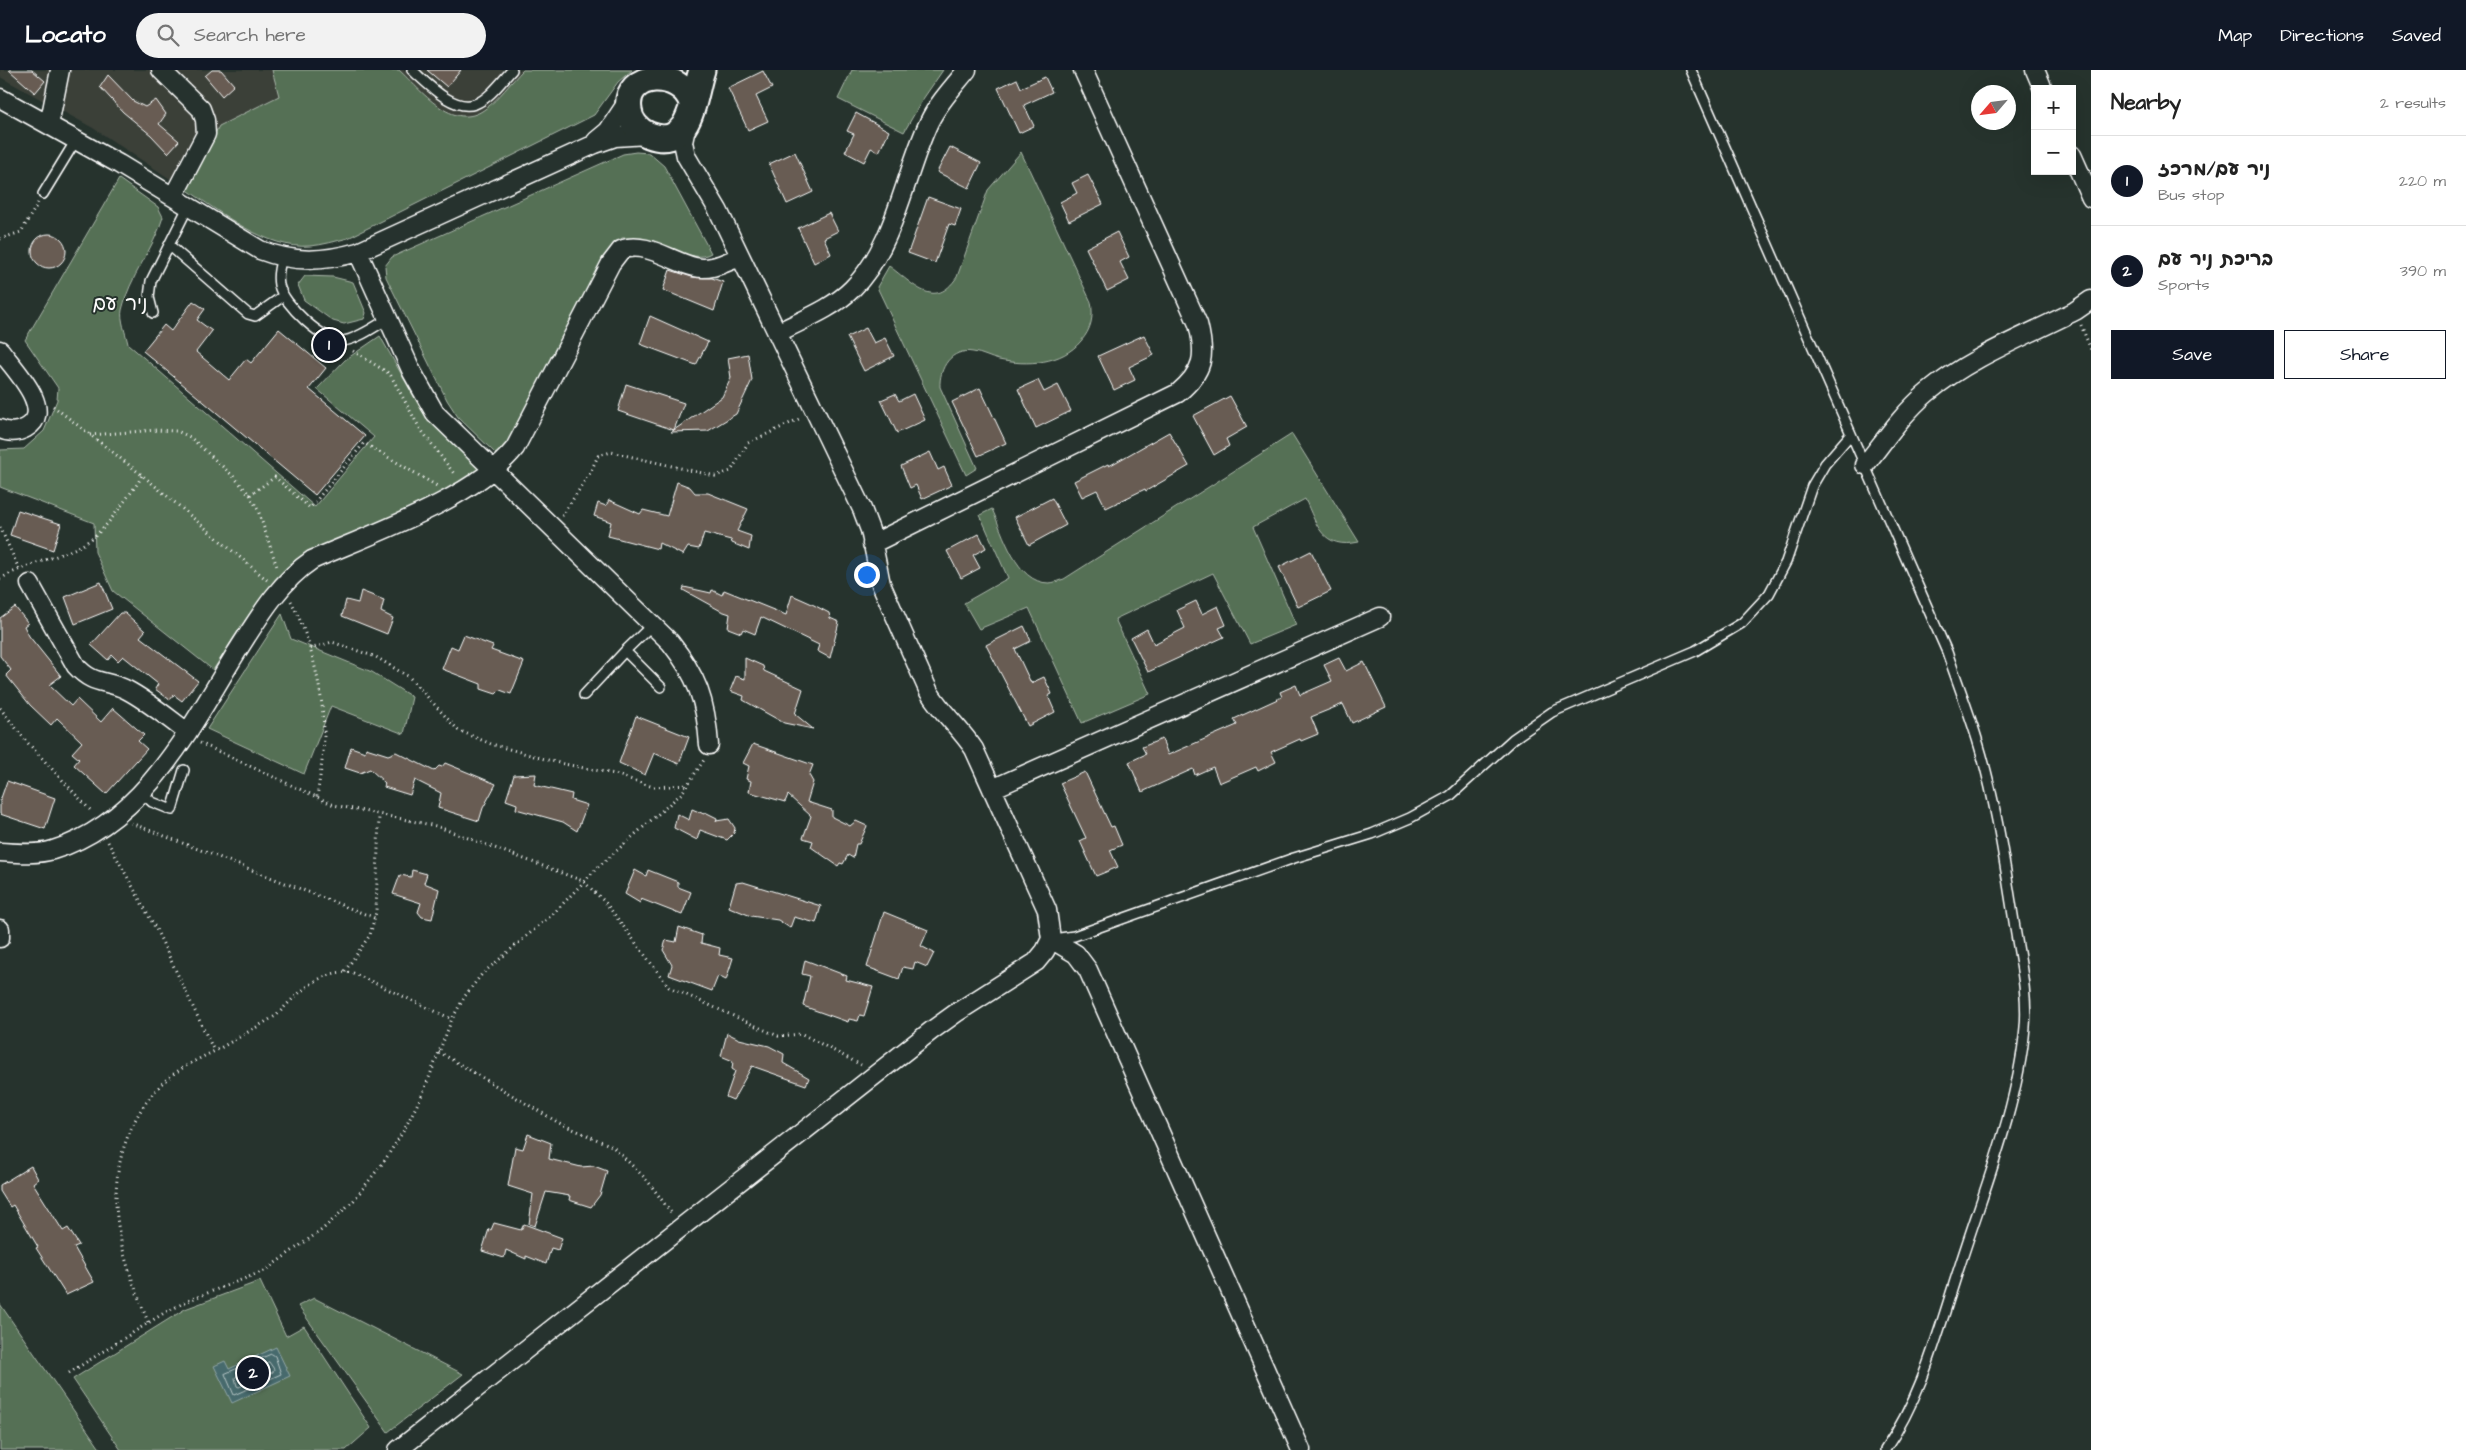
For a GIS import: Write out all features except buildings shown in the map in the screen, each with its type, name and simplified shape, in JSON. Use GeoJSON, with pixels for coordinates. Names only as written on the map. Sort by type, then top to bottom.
{"type":"FeatureCollection","features":[{"type":"Feature","properties":{"kind":"main road"},"geometry":{"type":"LineString","coordinates":[[690,113],[688,88],[677,78],[675,72],[660,73],[643,78],[636,84],[628,101],[632,121],[652,136],[674,135],[690,113],[702,70]]}},
{"type":"Feature","properties":{"kind":"street"},"geometry":{"type":"LineString","coordinates":[[49,126],[60,70]]}},
{"type":"Feature","properties":{"kind":"street"},"geometry":{"type":"LineString","coordinates":[[161,70],[201,109],[205,120],[206,134],[173,198]]}},
{"type":"Feature","properties":{"kind":"street"},"geometry":{"type":"LineString","coordinates":[[777,333],[823,310],[852,290],[872,267],[885,239],[930,120],[951,89],[968,70]]}},
{"type":"Feature","properties":{"kind":"street"},"geometry":{"type":"LineString","coordinates":[[872,544],[1178,394],[1194,379],[1200,367],[1203,344],[1198,324],[1083,70]]}},
{"type":"Feature","properties":{"kind":"street"},"geometry":{"type":"LineString","coordinates":[[2035,70],[2041,85]]}},
{"type":"Feature","properties":{"kind":"street"},"geometry":{"type":"LineString","coordinates":[[0,99],[76,140],[260,250],[282,258],[319,260],[358,252],[591,146],[615,137],[652,136],[693,170]]}},
{"type":"Feature","properties":{"kind":"street"},"geometry":{"type":"LineString","coordinates":[[591,146],[608,130],[628,101]]}},
{"type":"Feature","properties":{"kind":"street"},"geometry":{"type":"LineString","coordinates":[[398,1450],[956,1013],[1036,962],[1046,951],[1051,940],[1047,910],[974,749],[963,732],[939,709],[929,692],[881,584],[862,509],[718,210],[693,170],[683,142],[690,113]]}},
{"type":"Feature","properties":{"kind":"street"},"geometry":{"type":"LineString","coordinates":[[2076,164],[2091,198]]}},
{"type":"Feature","properties":{"kind":"street"},"geometry":{"type":"LineString","coordinates":[[0,852],[20,854],[51,851],[100,827],[115,816],[159,773],[186,734],[251,629],[298,570],[312,560],[459,492],[494,471],[515,448],[611,263],[622,250],[630,246],[638,246],[701,268],[715,266],[740,257]]}},
{"type":"Feature","properties":{"kind":"street"},"geometry":{"type":"LineString","coordinates":[[358,252],[420,387],[435,413],[652,624],[689,665],[700,688],[709,745]]}},
{"type":"Feature","properties":{"kind":"street"},"geometry":{"type":"LineString","coordinates":[[1865,465],[1898,424],[1927,393],[1968,365],[2075,312],[2091,300]]}},
{"type":"Feature","properties":{"kind":"street"},"geometry":{"type":"LineString","coordinates":[[0,350],[36,401],[37,412],[29,427],[20,432],[0,429]]}},
{"type":"Feature","properties":{"kind":"street"},"geometry":{"type":"LineString","coordinates":[[30,584],[76,666],[86,677],[95,681],[116,684],[129,691],[186,734]]}},
{"type":"Feature","properties":{"kind":"street"},"geometry":{"type":"LineString","coordinates":[[992,789],[1380,617]]}},
{"type":"Feature","properties":{"kind":"street"},"geometry":{"type":"LineString","coordinates":[[0,929],[0,938]]}},
{"type":"Feature","properties":{"kind":"street"},"geometry":{"type":"LineString","coordinates":[[1051,940],[1076,954],[1088,970],[1301,1450]]}},
{"type":"Feature","properties":{"kind":"lane"},"geometry":{"type":"LineString","coordinates":[[412,70],[443,98],[461,104],[474,105],[487,96],[512,70]]}},
{"type":"Feature","properties":{"kind":"lane"},"geometry":{"type":"LineString","coordinates":[[1691,70],[1947,652],[1977,739],[2006,869],[2023,979],[2026,1025],[2020,1064],[2002,1133],[1928,1363],[1903,1424],[1885,1450]]}},
{"type":"Feature","properties":{"kind":"lane"},"geometry":{"type":"LineString","coordinates":[[44,194],[76,140]]}},
{"type":"Feature","properties":{"kind":"lane"},"geometry":{"type":"LineString","coordinates":[[153,313],[149,297],[151,281],[188,207]]}},
{"type":"Feature","properties":{"kind":"lane"},"geometry":{"type":"LineString","coordinates":[[169,245],[248,314],[255,316],[283,296]]}},
{"type":"Feature","properties":{"kind":"lane"},"geometry":{"type":"LineString","coordinates":[[282,258],[278,271],[279,284],[283,296],[287,303],[325,336],[333,340],[351,339],[388,319]]}},
{"type":"Feature","properties":{"kind":"lane"},"geometry":{"type":"LineString","coordinates":[[1051,940],[1074,936],[1372,834],[1410,818],[1450,796],[1513,739],[1552,712],[1695,651],[1742,623],[1769,594],[1786,562],[1812,486],[1825,464],[1851,434]]}},
{"type":"Feature","properties":{"kind":"lane"},"geometry":{"type":"LineString","coordinates":[[584,695],[652,624]]}},
{"type":"Feature","properties":{"kind":"lane"},"geometry":{"type":"LineString","coordinates":[[626,651],[661,687]]}},
{"type":"Feature","properties":{"kind":"lane"},"geometry":{"type":"LineString","coordinates":[[140,792],[152,802],[172,810],[184,770]]}},
{"type":"Feature","properties":{"kind":"path"},"geometry":{"type":"LineString","coordinates":[[0,239],[21,232],[44,194]]}},
{"type":"Feature","properties":{"kind":"path"},"geometry":{"type":"LineString","coordinates":[[2075,312],[2091,350]]}},
{"type":"Feature","properties":{"kind":"path"},"geometry":{"type":"LineString","coordinates":[[333,340],[390,374],[419,427],[459,492]]}},
{"type":"Feature","properties":{"kind":"path"},"geometry":{"type":"LineString","coordinates":[[27,386],[142,474],[282,588]]}},
{"type":"Feature","properties":{"kind":"path"},"geometry":{"type":"LineString","coordinates":[[554,528],[590,473],[598,456],[611,452],[715,476],[731,471],[748,443],[815,411]]}},
{"type":"Feature","properties":{"kind":"path"},"geometry":{"type":"LineString","coordinates":[[90,434],[177,431],[190,437],[233,476],[250,495],[258,510],[282,588],[302,620],[315,667],[324,731],[318,797]]}},
{"type":"Feature","properties":{"kind":"path"},"geometry":{"type":"LineString","coordinates":[[250,495],[275,477],[310,508],[364,443],[459,492]]}},
{"type":"Feature","properties":{"kind":"path"},"geometry":{"type":"LineString","coordinates":[[0,579],[19,568],[79,547],[94,538],[138,483],[142,474]]}},
{"type":"Feature","properties":{"kind":"path"},"geometry":{"type":"LineString","coordinates":[[0,527],[19,568],[30,584]]}},
{"type":"Feature","properties":{"kind":"path"},"geometry":{"type":"LineString","coordinates":[[310,649],[332,642],[376,657],[408,677],[458,730],[491,744],[559,763],[616,774],[653,786],[688,785]]}},
{"type":"Feature","properties":{"kind":"path"},"geometry":{"type":"LineString","coordinates":[[0,708],[26,741],[89,807],[156,930],[214,1051]]}},
{"type":"Feature","properties":{"kind":"path"},"geometry":{"type":"LineString","coordinates":[[0,715],[5,715]]}},
{"type":"Feature","properties":{"kind":"path"},"geometry":{"type":"LineString","coordinates":[[186,734],[334,805],[436,826],[584,881],[605,902],[669,987],[778,1036],[802,1034],[877,1074]]}},
{"type":"Feature","properties":{"kind":"path"},"geometry":{"type":"LineString","coordinates":[[69,1373],[148,1322],[192,1299],[264,1271],[323,1229],[354,1200],[385,1160],[404,1130],[423,1093],[452,1019],[465,996],[482,974],[554,913],[584,881],[682,793],[703,764],[709,745]]}},
{"type":"Feature","properties":{"kind":"path"},"geometry":{"type":"LineString","coordinates":[[345,971],[370,935],[375,918],[379,877],[379,815]]}},
{"type":"Feature","properties":{"kind":"path"},"geometry":{"type":"LineString","coordinates":[[115,816],[375,918]]}},
{"type":"Feature","properties":{"kind":"path"},"geometry":{"type":"LineString","coordinates":[[148,1322],[130,1274],[118,1231],[115,1205],[116,1170],[129,1129],[145,1104],[166,1080],[277,1015],[286,1005],[325,975],[345,971],[353,973],[452,1019]]}},
{"type":"Feature","properties":{"kind":"path"},"geometry":{"type":"LineString","coordinates":[[439,1052],[559,1122],[612,1146],[647,1180],[682,1227]]}},
{"type":"Feature","properties":{"kind":"shaded area"},"geometry":{"type":"Polygon","coordinates":[[[0,70],[632,70],[618,82],[594,115],[348,238],[309,246],[284,242],[249,231],[93,128],[0,77],[0,70]]]}},
{"type":"Feature","properties":{"kind":"green space"},"geometry":{"type":"Polygon","coordinates":[[[272,70],[399,70],[438,106],[461,116],[473,115],[485,109],[523,70],[632,70],[618,82],[594,115],[348,238],[325,244],[294,246],[277,242],[245,228],[186,189],[219,126],[279,96],[272,70]]]}},
{"type":"Feature","properties":{"kind":"green space"},"geometry":{"type":"Polygon","coordinates":[[[852,70],[943,70],[904,132],[838,99],[852,70]]]}},
{"type":"Feature","properties":{"kind":"green space"},"geometry":{"type":"Polygon","coordinates":[[[1021,152],[1091,302],[1092,318],[1089,328],[1081,341],[1064,355],[1054,359],[1021,363],[965,352],[958,353],[948,361],[942,373],[940,387],[977,468],[966,475],[877,287],[889,266],[924,291],[940,292],[948,287],[957,277],[988,190],[1021,152]]]}},
{"type":"Feature","properties":{"kind":"green space"},"geometry":{"type":"Polygon","coordinates":[[[649,153],[664,166],[711,253],[703,256],[693,256],[633,239],[622,238],[615,244],[510,440],[497,455],[458,417],[447,400],[386,277],[385,266],[392,257],[623,154],[649,153]]]}},
{"type":"Feature","properties":{"kind":"green space"},"geometry":{"type":"Polygon","coordinates":[[[119,179],[158,207],[163,217],[154,240],[125,298],[122,322],[128,344],[315,507],[374,437],[317,389],[345,360],[380,336],[422,411],[481,467],[433,498],[320,547],[295,561],[261,598],[213,670],[113,591],[95,552],[94,523],[0,487],[0,450],[24,449],[44,431],[57,400],[58,388],[25,340],[119,179]]]}},
{"type":"Feature","properties":{"kind":"green space"},"geometry":{"type":"Polygon","coordinates":[[[305,276],[333,277],[353,282],[366,313],[364,319],[344,324],[333,321],[304,300],[298,285],[305,276]]]}},
{"type":"Feature","properties":{"kind":"green space"},"geometry":{"type":"Polygon","coordinates":[[[1292,434],[1359,542],[1347,544],[1329,539],[1313,518],[1305,499],[1253,527],[1296,625],[1250,644],[1213,573],[1115,619],[1150,694],[1082,723],[1029,608],[979,629],[964,603],[1008,578],[980,515],[992,509],[1012,555],[1028,575],[1038,581],[1055,582],[1064,579],[1292,434]]]}},
{"type":"Feature","properties":{"kind":"green space"},"geometry":{"type":"Polygon","coordinates":[[[282,614],[291,639],[372,672],[412,697],[404,734],[331,706],[304,774],[207,729],[282,614]]]}},
{"type":"Feature","properties":{"kind":"green space"},"geometry":{"type":"Polygon","coordinates":[[[260,1281],[286,1336],[304,1326],[371,1428],[346,1450],[121,1450],[73,1379],[185,1309],[260,1281]]]}},
{"type":"Feature","properties":{"kind":"green space"},"geometry":{"type":"Polygon","coordinates":[[[314,1298],[463,1374],[388,1432],[298,1306],[314,1298]]]}},
{"type":"Feature","properties":{"kind":"green space"},"geometry":{"type":"Polygon","coordinates":[[[0,1304],[101,1450],[0,1450],[0,1304]]]}},
{"type":"Feature","properties":{"kind":"water"},"geometry":{"type":"Polygon","coordinates":[[[276,1347],[290,1376],[232,1403],[214,1366],[225,1361],[229,1369],[276,1347]]]}},
{"type":"Feature","properties":{"kind":"place","name":"ניר עם/מרכז"},"geometry":{"type":"Point","coordinates":[329,345]}},
{"type":"Feature","properties":{"kind":"place","name":"בריכת ניר עם"},"geometry":{"type":"Point","coordinates":[253,1373]}},
{"type":"Feature","properties":{"kind":"district","name":"ניר עם"},"geometry":{"type":"Point","coordinates":[120,303]}}]}
